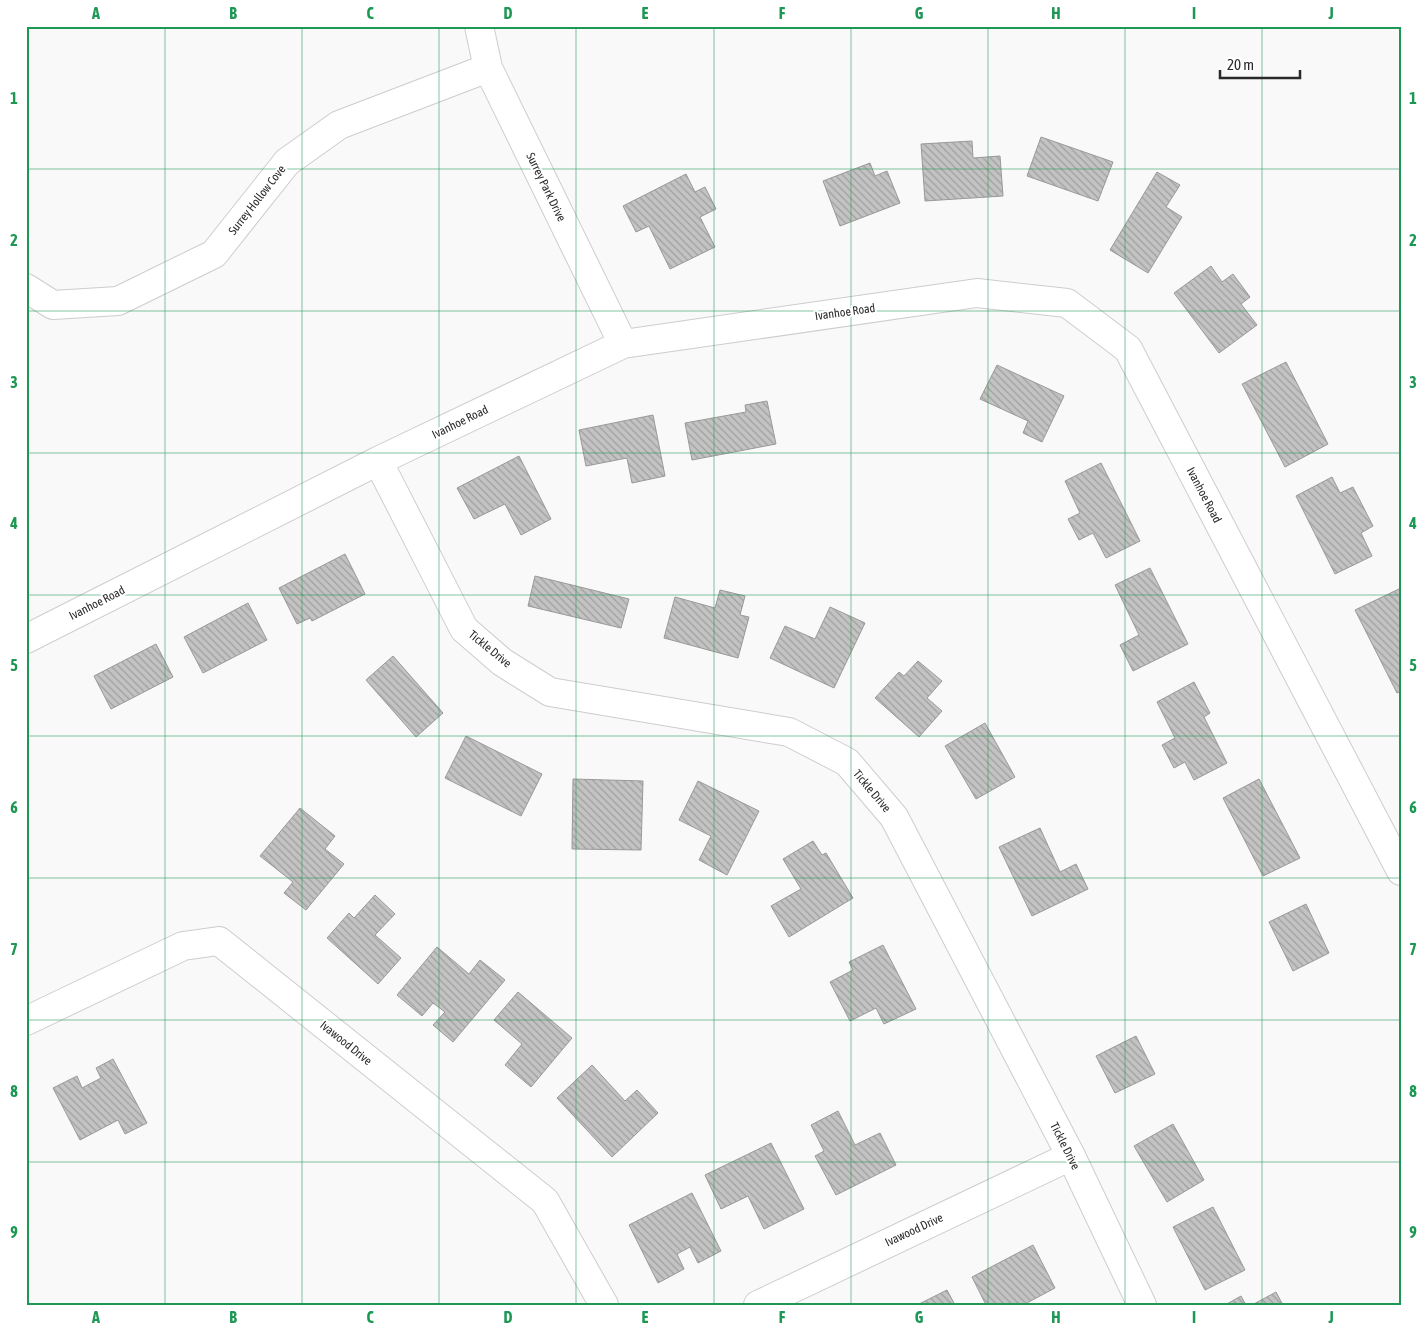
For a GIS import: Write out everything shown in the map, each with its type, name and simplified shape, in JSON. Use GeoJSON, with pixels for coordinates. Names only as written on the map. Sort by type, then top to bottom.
{"type":"FeatureCollection","features":[{"type":"Feature","properties":{"kind":"street","name":"Surrey Park Drive"},"geometry":{"type":"LineString","coordinates":[[479,26],[488,68],[623,344]]}},
{"type":"Feature","properties":{"kind":"street","name":"Surrey Hollow Cove"},"geometry":{"type":"LineString","coordinates":[[26,288],[53,304],[118,301],[214,254],[287,162],[339,125],[488,68]]}},
{"type":"Feature","properties":{"kind":"street","name":"Ivanhoe Road"},"geometry":{"type":"LineString","coordinates":[[26,639],[378,461],[623,344],[977,293],[1067,303],[1128,349],[1401,871]]}},
{"type":"Feature","properties":{"kind":"street","name":"Tickle Drive"},"geometry":{"type":"LineString","coordinates":[[378,461],[464,629],[502,662],[550,692],[789,732],[848,762],[894,817],[1071,1156],[1142,1305]]}},
{"type":"Feature","properties":{"kind":"street","name":"Ivawood Drive"},"geometry":{"type":"LineString","coordinates":[[26,1021],[183,946],[219,941],[545,1201],[604,1305]]}},
{"type":"Feature","properties":{"kind":"street","name":"Ivawood Drive"},"geometry":{"type":"LineString","coordinates":[[758,1305],[1071,1156]]}},
{"type":"Feature","properties":{"kind":"building"},"geometry":{"type":"Polygon","coordinates":[[[1041,137],[1113,162],[1098,201],[1027,176],[1041,137]]]}},
{"type":"Feature","properties":{"kind":"building"},"geometry":{"type":"Polygon","coordinates":[[[972,141],[973,158],[1000,156],[1003,196],[925,201],[921,144],[972,141]]]}},
{"type":"Feature","properties":{"kind":"building"},"geometry":{"type":"Polygon","coordinates":[[[870,163],[875,176],[887,171],[900,203],[840,226],[823,181],[870,163]]]}},
{"type":"Feature","properties":{"kind":"building"},"geometry":{"type":"Polygon","coordinates":[[[1157,172],[1180,185],[1166,207],[1182,217],[1148,273],[1110,250],[1157,172]]]}},
{"type":"Feature","properties":{"kind":"building"},"geometry":{"type":"Polygon","coordinates":[[[686,174],[695,192],[705,187],[716,209],[700,217],[715,247],[670,269],[649,226],[636,232],[623,206],[686,174]]]}},
{"type":"Feature","properties":{"kind":"building"},"geometry":{"type":"Polygon","coordinates":[[[1211,266],[1222,282],[1233,274],[1250,297],[1241,304],[1257,325],[1219,353],[1174,293],[1211,266]]]}},
{"type":"Feature","properties":{"kind":"building"},"geometry":{"type":"Polygon","coordinates":[[[1286,362],[1328,444],[1285,467],[1242,384],[1286,362]]]}},
{"type":"Feature","properties":{"kind":"building"},"geometry":{"type":"Polygon","coordinates":[[[997,365],[1064,396],[1042,442],[1023,433],[1028,421],[980,399],[997,365]]]}},
{"type":"Feature","properties":{"kind":"building"},"geometry":{"type":"Polygon","coordinates":[[[767,401],[776,444],[692,460],[685,423],[746,412],[745,405],[767,401]]]}},
{"type":"Feature","properties":{"kind":"building"},"geometry":{"type":"Polygon","coordinates":[[[653,415],[665,476],[632,483],[627,458],[586,466],[579,430],[653,415]]]}},
{"type":"Feature","properties":{"kind":"building"},"geometry":{"type":"Polygon","coordinates":[[[519,456],[551,519],[521,535],[505,504],[474,519],[457,488],[519,456]]]}},
{"type":"Feature","properties":{"kind":"building"},"geometry":{"type":"Polygon","coordinates":[[[1101,463],[1140,541],[1106,558],[1093,533],[1079,540],[1068,519],[1080,513],[1065,481],[1101,463]]]}},
{"type":"Feature","properties":{"kind":"building"},"geometry":{"type":"Polygon","coordinates":[[[1332,477],[1340,493],[1353,487],[1373,526],[1361,533],[1372,556],[1335,574],[1296,496],[1332,477]]]}},
{"type":"Feature","properties":{"kind":"building"},"geometry":{"type":"Polygon","coordinates":[[[345,554],[365,594],[312,621],[310,618],[297,624],[279,588],[345,554]]]}},
{"type":"Feature","properties":{"kind":"building"},"geometry":{"type":"Polygon","coordinates":[[[1150,568],[1188,644],[1133,671],[1120,645],[1139,635],[1115,585],[1150,568]]]}},
{"type":"Feature","properties":{"kind":"building"},"geometry":{"type":"Polygon","coordinates":[[[535,576],[629,599],[621,628],[528,606],[535,576]]]}},
{"type":"Feature","properties":{"kind":"building"},"geometry":{"type":"Polygon","coordinates":[[[1401,588],[1401,691],[1397,693],[1355,610],[1401,588]]]}},
{"type":"Feature","properties":{"kind":"building"},"geometry":{"type":"Polygon","coordinates":[[[720,590],[745,596],[740,615],[749,617],[738,658],[664,638],[675,597],[715,608],[720,590]]]}},
{"type":"Feature","properties":{"kind":"building"},"geometry":{"type":"Polygon","coordinates":[[[248,603],[267,640],[203,673],[184,637],[248,603]]]}},
{"type":"Feature","properties":{"kind":"building"},"geometry":{"type":"Polygon","coordinates":[[[830,607],[865,623],[834,688],[770,658],[785,626],[815,639],[830,607]]]}},
{"type":"Feature","properties":{"kind":"building"},"geometry":{"type":"Polygon","coordinates":[[[156,644],[173,677],[111,709],[94,676],[156,644]]]}},
{"type":"Feature","properties":{"kind":"building"},"geometry":{"type":"Polygon","coordinates":[[[393,656],[443,713],[416,737],[366,680],[393,656]]]}},
{"type":"Feature","properties":{"kind":"building"},"geometry":{"type":"Polygon","coordinates":[[[918,661],[942,681],[927,698],[942,711],[919,737],[875,698],[899,672],[904,676],[918,661]]]}},
{"type":"Feature","properties":{"kind":"building"},"geometry":{"type":"Polygon","coordinates":[[[1194,682],[1210,713],[1204,717],[1227,763],[1194,780],[1185,762],[1174,768],[1162,745],[1175,738],[1157,702],[1194,682]]]}},
{"type":"Feature","properties":{"kind":"building"},"geometry":{"type":"Polygon","coordinates":[[[985,723],[1015,777],[976,799],[945,746],[985,723]]]}},
{"type":"Feature","properties":{"kind":"building"},"geometry":{"type":"Polygon","coordinates":[[[466,736],[542,774],[521,816],[445,778],[466,736]]]}},
{"type":"Feature","properties":{"kind":"building"},"geometry":{"type":"Polygon","coordinates":[[[573,779],[643,781],[641,850],[572,849],[573,779]]]}},
{"type":"Feature","properties":{"kind":"building"},"geometry":{"type":"Polygon","coordinates":[[[1259,779],[1300,858],[1263,876],[1223,798],[1259,779]]]}},
{"type":"Feature","properties":{"kind":"building"},"geometry":{"type":"Polygon","coordinates":[[[698,781],[759,811],[727,875],[699,860],[711,836],[679,820],[698,781]]]}},
{"type":"Feature","properties":{"kind":"building"},"geometry":{"type":"Polygon","coordinates":[[[300,808],[335,836],[325,849],[344,864],[306,910],[284,893],[293,882],[260,856],[300,808]]]}},
{"type":"Feature","properties":{"kind":"building"},"geometry":{"type":"Polygon","coordinates":[[[1040,828],[1060,872],[1076,864],[1088,889],[1032,916],[999,847],[1040,828]]]}},
{"type":"Feature","properties":{"kind":"building"},"geometry":{"type":"Polygon","coordinates":[[[813,841],[822,855],[826,853],[853,898],[789,937],[771,906],[801,889],[783,859],[813,841]]]}},
{"type":"Feature","properties":{"kind":"building"},"geometry":{"type":"Polygon","coordinates":[[[375,895],[395,914],[375,935],[401,958],[378,984],[327,938],[349,913],[354,918],[375,895]]]}},
{"type":"Feature","properties":{"kind":"building"},"geometry":{"type":"Polygon","coordinates":[[[1306,904],[1329,953],[1293,971],[1269,922],[1306,904]]]}},
{"type":"Feature","properties":{"kind":"building"},"geometry":{"type":"Polygon","coordinates":[[[883,945],[916,1009],[884,1024],[876,1008],[850,1021],[830,982],[853,970],[849,962],[883,945]]]}},
{"type":"Feature","properties":{"kind":"building"},"geometry":{"type":"Polygon","coordinates":[[[437,947],[469,974],[480,960],[505,980],[453,1042],[433,1025],[445,1012],[433,1003],[422,1016],[397,995],[437,947]]]}},
{"type":"Feature","properties":{"kind":"building"},"geometry":{"type":"Polygon","coordinates":[[[518,992],[572,1038],[531,1087],[505,1065],[522,1044],[494,1020],[518,992]]]}},
{"type":"Feature","properties":{"kind":"building"},"geometry":{"type":"Polygon","coordinates":[[[1136,1036],[1155,1074],[1115,1093],[1096,1056],[1136,1036]]]}},
{"type":"Feature","properties":{"kind":"building"},"geometry":{"type":"Polygon","coordinates":[[[113,1059],[147,1123],[125,1134],[118,1120],[80,1140],[53,1088],[77,1076],[82,1088],[101,1078],[96,1068],[113,1059]]]}},
{"type":"Feature","properties":{"kind":"building"},"geometry":{"type":"Polygon","coordinates":[[[592,1065],[625,1101],[637,1090],[658,1113],[612,1157],[557,1098],[592,1065]]]}},
{"type":"Feature","properties":{"kind":"building"},"geometry":{"type":"Polygon","coordinates":[[[838,1111],[855,1145],[880,1133],[896,1165],[836,1195],[815,1156],[824,1151],[811,1125],[838,1111]]]}},
{"type":"Feature","properties":{"kind":"building"},"geometry":{"type":"Polygon","coordinates":[[[1173,1124],[1204,1180],[1167,1202],[1134,1146],[1173,1124]]]}},
{"type":"Feature","properties":{"kind":"building"},"geometry":{"type":"Polygon","coordinates":[[[771,1143],[804,1209],[764,1229],[748,1196],[721,1209],[705,1175],[771,1143]]]}},
{"type":"Feature","properties":{"kind":"building"},"geometry":{"type":"Polygon","coordinates":[[[692,1193],[721,1251],[698,1263],[690,1247],[677,1254],[684,1269],[658,1283],[629,1225],[692,1193]]]}},
{"type":"Feature","properties":{"kind":"building"},"geometry":{"type":"Polygon","coordinates":[[[1213,1207],[1245,1270],[1205,1290],[1173,1227],[1213,1207]]]}},
{"type":"Feature","properties":{"kind":"building"},"geometry":{"type":"Polygon","coordinates":[[[1033,1245],[1055,1288],[1023,1305],[986,1305],[972,1277],[1033,1245]]]}},
{"type":"Feature","properties":{"kind":"building"},"geometry":{"type":"Polygon","coordinates":[[[947,1290],[955,1305],[917,1305],[947,1290]]]}},
{"type":"Feature","properties":{"kind":"building"},"geometry":{"type":"Polygon","coordinates":[[[1276,1292],[1283,1305],[1252,1305],[1276,1292]]]}},
{"type":"Feature","properties":{"kind":"building"},"geometry":{"type":"Polygon","coordinates":[[[1241,1296],[1246,1305],[1225,1305],[1241,1296]]]}}]}
